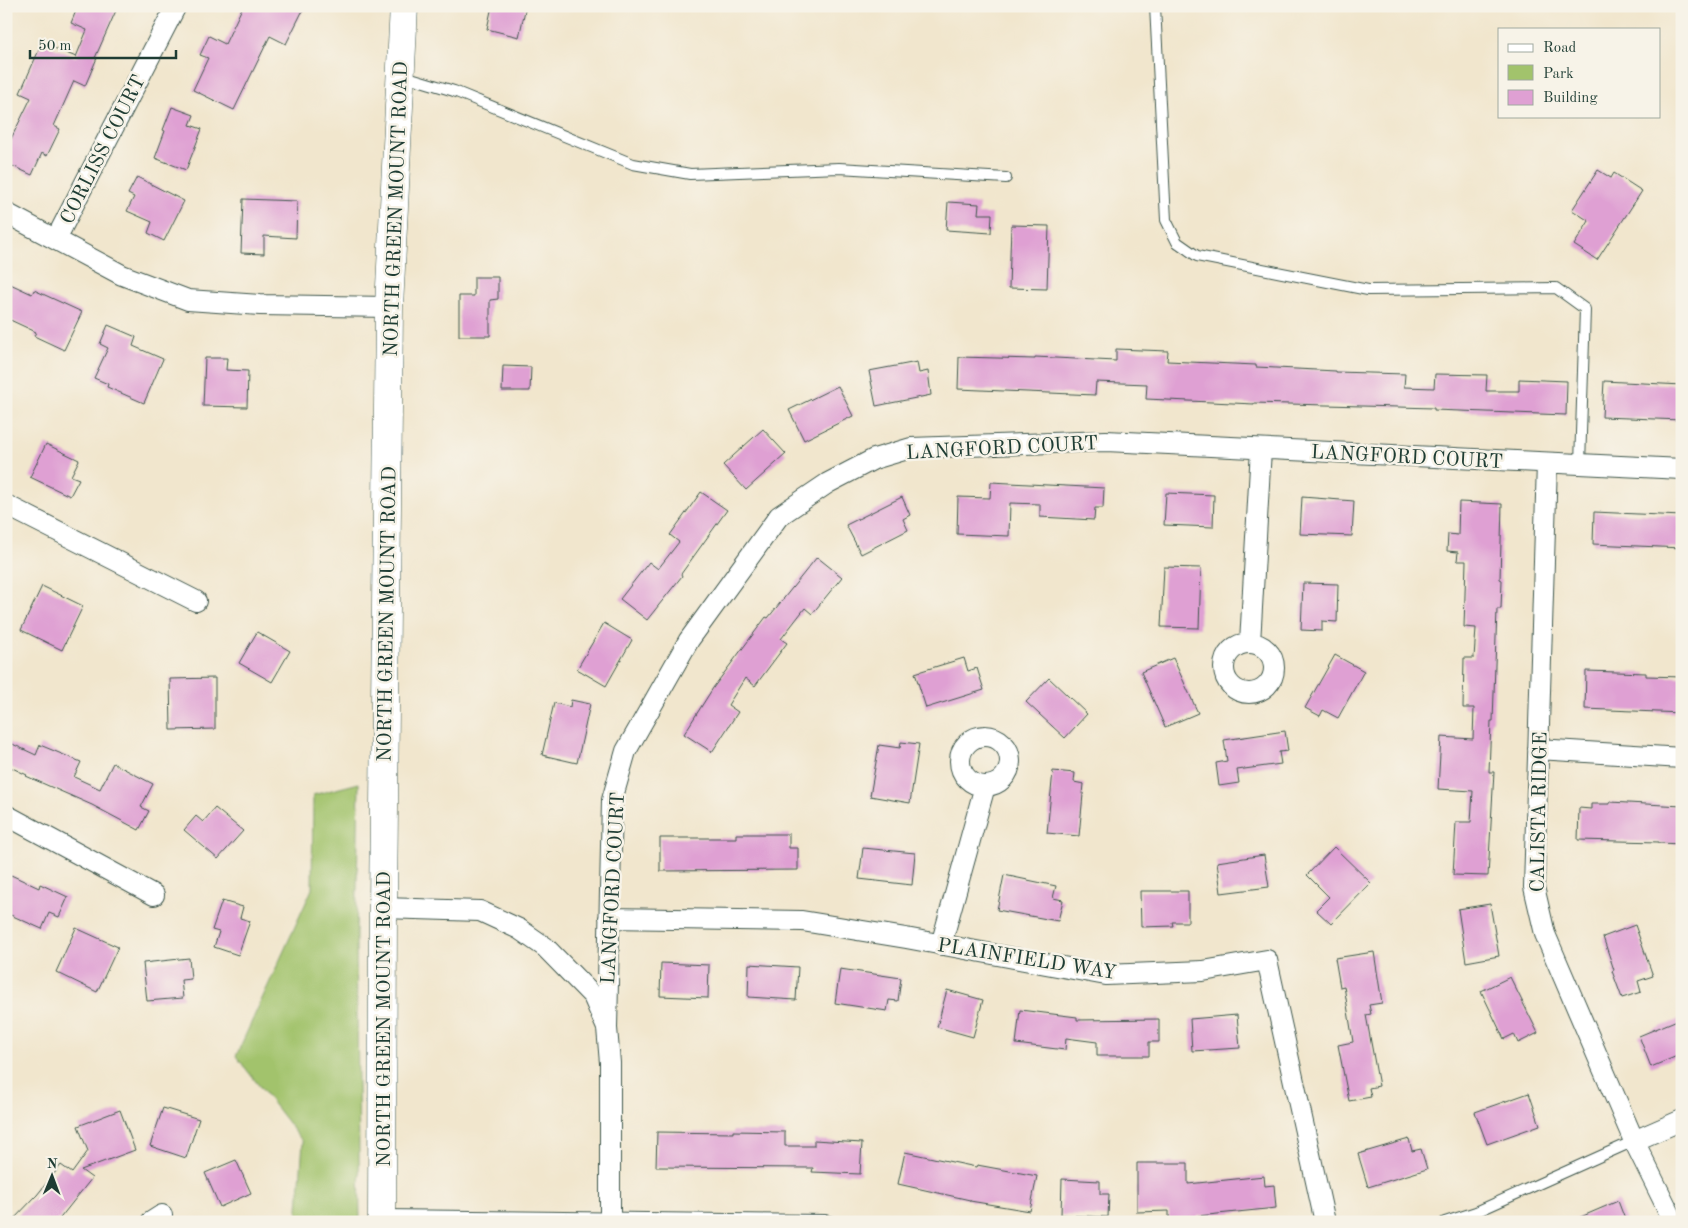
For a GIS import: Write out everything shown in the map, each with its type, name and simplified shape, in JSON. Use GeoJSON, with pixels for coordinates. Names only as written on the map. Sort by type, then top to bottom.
{"type":"FeatureCollection","features":[{"type":"Feature","properties":{"kind":"street","name":"CORLISS COURT"},"geometry":{"type":"LineString","coordinates":[[56,239],[176,6]]}},
{"type":"Feature","properties":{"kind":"street","name":"NORTH GREEN MOUNT ROAD"},"geometry":{"type":"LineString","coordinates":[[382,1218],[389,308],[404,6]]}},
{"type":"Feature","properties":{"kind":"street"},"geometry":{"type":"LineString","coordinates":[[6,213],[122,275],[188,300],[260,305],[389,308]]}},
{"type":"Feature","properties":{"kind":"street","name":"LANGFORD COURT"},"geometry":{"type":"LineString","coordinates":[[607,1028],[612,800],[626,751],[689,640],[779,516],[828,483],[874,459],[911,448],[1106,441],[1682,469]]}},
{"type":"Feature","properties":{"kind":"street"},"geometry":{"type":"LineString","coordinates":[[1250,643],[1262,449]]}},
{"type":"Feature","properties":{"kind":"street","name":"CALISTA RIDGE"},"geometry":{"type":"LineString","coordinates":[[1547,463],[1534,887],[1545,934],[1634,1141],[1674,1222]]}},
{"type":"Feature","properties":{"kind":"street"},"geometry":{"type":"LineString","coordinates":[[6,505],[196,601]]}},
{"type":"Feature","properties":{"kind":"street"},"geometry":{"type":"LineString","coordinates":[[1538,749],[1682,758]]}},
{"type":"Feature","properties":{"kind":"street"},"geometry":{"type":"LineString","coordinates":[[941,945],[985,786]]}},
{"type":"Feature","properties":{"kind":"street"},"geometry":{"type":"LineString","coordinates":[[6,815],[154,895]]}},
{"type":"Feature","properties":{"kind":"street"},"geometry":{"type":"LineString","coordinates":[[383,908],[480,911],[519,929],[544,947],[593,996],[607,1028],[610,1063],[610,1219]]}},
{"type":"Feature","properties":{"kind":"street","name":"PLAINFIELD WAY"},"geometry":{"type":"LineString","coordinates":[[609,918],[802,921],[1106,974],[1203,971],[1267,960],[1325,1222]]}},
{"type":"Feature","properties":{"kind":"street"},"geometry":{"type":"LineString","coordinates":[[1634,1141],[1682,1120]]}},
{"type":"Feature","properties":{"kind":"lane"},"geometry":{"type":"LineString","coordinates":[[1155,6],[1166,220],[1177,242],[1197,256],[1368,290],[1556,288],[1585,309],[1580,464]]}},
{"type":"Feature","properties":{"kind":"lane"},"geometry":{"type":"LineString","coordinates":[[400,75],[454,91],[633,164],[690,174],[839,168],[1006,178]]}},
{"type":"Feature","properties":{"kind":"lane"},"geometry":{"type":"LineString","coordinates":[[1445,1222],[1476,1212],[1634,1141]]}},
{"type":"Feature","properties":{"kind":"lane"},"geometry":{"type":"LineString","coordinates":[[382,1218],[825,1220],[832,1222]]}},
{"type":"Feature","properties":{"kind":"green space"},"geometry":{"type":"Polygon","coordinates":[[[359,783],[356,942],[360,1222],[297,1222],[303,1142],[236,1056],[312,889],[313,795],[359,783]]]}},
{"type":"Feature","properties":{"kind":"building"},"geometry":{"type":"Polygon","coordinates":[[[78,6],[118,6],[85,86],[74,81],[54,126],[60,129],[47,156],[42,153],[32,175],[6,163],[6,149],[31,98],[20,93],[42,43],[76,57],[87,30],[71,23],[78,6]]]}},
{"type":"Feature","properties":{"kind":"building"},"geometry":{"type":"Polygon","coordinates":[[[243,6],[305,6],[286,44],[270,36],[234,110],[193,90],[208,58],[200,55],[209,36],[225,44],[243,6]]]}},
{"type":"Feature","properties":{"kind":"building"},"geometry":{"type":"Polygon","coordinates":[[[492,6],[526,6],[519,37],[487,29],[492,6]]]}},
{"type":"Feature","properties":{"kind":"building"},"geometry":{"type":"Polygon","coordinates":[[[172,107],[194,115],[190,125],[202,129],[186,170],[155,158],[172,107]]]}},
{"type":"Feature","properties":{"kind":"building"},"geometry":{"type":"Polygon","coordinates":[[[1598,170],[1611,178],[1614,173],[1642,191],[1597,260],[1574,245],[1589,221],[1572,210],[1598,170]]]}},
{"type":"Feature","properties":{"kind":"building"},"geometry":{"type":"Polygon","coordinates":[[[137,177],[184,201],[164,241],[148,233],[152,222],[127,211],[134,197],[128,194],[137,177]]]}},
{"type":"Feature","properties":{"kind":"building"},"geometry":{"type":"Polygon","coordinates":[[[243,199],[297,201],[296,238],[264,236],[264,254],[241,253],[243,199]]]}},
{"type":"Feature","properties":{"kind":"building"},"geometry":{"type":"Polygon","coordinates":[[[948,202],[979,204],[978,214],[992,214],[991,233],[946,230],[948,202]]]}},
{"type":"Feature","properties":{"kind":"building"},"geometry":{"type":"Polygon","coordinates":[[[1011,225],[1049,226],[1047,289],[1009,288],[1011,225]]]}},
{"type":"Feature","properties":{"kind":"building"},"geometry":{"type":"Polygon","coordinates":[[[474,277],[498,277],[498,299],[490,300],[490,336],[459,336],[459,296],[474,296],[474,277]]]}},
{"type":"Feature","properties":{"kind":"building"},"geometry":{"type":"Polygon","coordinates":[[[6,282],[32,294],[34,290],[82,312],[64,350],[34,336],[36,332],[6,318],[6,282]]]}},
{"type":"Feature","properties":{"kind":"building"},"geometry":{"type":"Polygon","coordinates":[[[108,325],[136,337],[133,346],[163,359],[144,403],[107,387],[108,384],[94,378],[108,348],[100,344],[108,325]]]}},
{"type":"Feature","properties":{"kind":"building"},"geometry":{"type":"Polygon","coordinates":[[[1116,349],[1168,351],[1167,361],[1256,365],[1256,367],[1336,372],[1405,374],[1404,387],[1434,388],[1435,374],[1487,375],[1486,391],[1519,391],[1519,379],[1567,381],[1566,415],[1434,410],[1434,408],[1254,404],[1146,399],[1147,384],[1096,382],[1095,395],[958,389],[959,357],[1035,359],[1035,357],[1116,361],[1116,349]]]}},
{"type":"Feature","properties":{"kind":"building"},"geometry":{"type":"Polygon","coordinates":[[[205,358],[227,358],[226,370],[248,371],[247,407],[203,406],[205,358]]]}},
{"type":"Feature","properties":{"kind":"building"},"geometry":{"type":"Polygon","coordinates":[[[917,362],[919,373],[928,371],[931,395],[876,406],[869,371],[917,362]]]}},
{"type":"Feature","properties":{"kind":"building"},"geometry":{"type":"Polygon","coordinates":[[[503,366],[531,367],[530,391],[502,391],[503,366]]]}},
{"type":"Feature","properties":{"kind":"building"},"geometry":{"type":"Polygon","coordinates":[[[1604,381],[1682,385],[1682,420],[1602,417],[1604,381]]]}},
{"type":"Feature","properties":{"kind":"building"},"geometry":{"type":"Polygon","coordinates":[[[838,386],[853,416],[804,440],[789,410],[838,386]]]}},
{"type":"Feature","properties":{"kind":"building"},"geometry":{"type":"Polygon","coordinates":[[[763,429],[786,454],[746,490],[723,465],[763,429]]]}},
{"type":"Feature","properties":{"kind":"building"},"geometry":{"type":"Polygon","coordinates":[[[46,444],[79,460],[71,476],[79,479],[70,496],[30,477],[46,444]]]}},
{"type":"Feature","properties":{"kind":"building"},"geometry":{"type":"Polygon","coordinates":[[[991,482],[1104,488],[1103,508],[1095,508],[1094,520],[1040,517],[1040,504],[1010,503],[1009,536],[957,534],[958,497],[990,498],[991,482]]]}},
{"type":"Feature","properties":{"kind":"building"},"geometry":{"type":"Polygon","coordinates":[[[701,492],[727,510],[681,574],[682,576],[647,620],[620,599],[649,562],[658,569],[679,542],[670,535],[701,492]]]}},
{"type":"Feature","properties":{"kind":"building"},"geometry":{"type":"Polygon","coordinates":[[[1166,493],[1214,495],[1213,527],[1164,525],[1166,493]]]}},
{"type":"Feature","properties":{"kind":"building"},"geometry":{"type":"Polygon","coordinates":[[[902,497],[910,515],[903,519],[908,530],[861,554],[846,525],[902,497]]]}},
{"type":"Feature","properties":{"kind":"building"},"geometry":{"type":"Polygon","coordinates":[[[1302,497],[1354,501],[1352,536],[1300,534],[1302,497]]]}},
{"type":"Feature","properties":{"kind":"building"},"geometry":{"type":"Polygon","coordinates":[[[1459,502],[1502,504],[1501,609],[1497,609],[1493,721],[1491,721],[1489,772],[1494,772],[1488,876],[1453,875],[1456,822],[1471,822],[1473,791],[1438,789],[1441,737],[1473,739],[1474,708],[1463,708],[1464,658],[1474,658],[1476,628],[1464,627],[1466,561],[1457,561],[1458,552],[1447,551],[1448,534],[1458,535],[1459,502]]]}},
{"type":"Feature","properties":{"kind":"building"},"geometry":{"type":"Polygon","coordinates":[[[1594,512],[1682,516],[1682,548],[1593,544],[1594,512]]]}},
{"type":"Feature","properties":{"kind":"building"},"geometry":{"type":"Polygon","coordinates":[[[817,557],[842,577],[812,614],[805,608],[781,639],[787,643],[755,686],[745,678],[728,705],[738,712],[712,752],[684,734],[713,688],[766,617],[768,618],[817,557]]]}},
{"type":"Feature","properties":{"kind":"building"},"geometry":{"type":"Polygon","coordinates":[[[1164,567],[1201,568],[1199,628],[1161,627],[1164,567]]]}},
{"type":"Feature","properties":{"kind":"building"},"geometry":{"type":"Polygon","coordinates":[[[1303,583],[1338,584],[1337,622],[1322,621],[1322,631],[1301,630],[1303,583]]]}},
{"type":"Feature","properties":{"kind":"building"},"geometry":{"type":"Polygon","coordinates":[[[42,586],[83,606],[62,650],[21,630],[42,586]]]}},
{"type":"Feature","properties":{"kind":"building"},"geometry":{"type":"Polygon","coordinates":[[[604,623],[632,640],[606,686],[577,669],[604,623]]]}},
{"type":"Feature","properties":{"kind":"building"},"geometry":{"type":"Polygon","coordinates":[[[257,632],[290,651],[272,682],[239,663],[257,632]]]}},
{"type":"Feature","properties":{"kind":"building"},"geometry":{"type":"Polygon","coordinates":[[[1335,655],[1364,671],[1338,718],[1323,710],[1320,716],[1305,708],[1335,655]]]}},
{"type":"Feature","properties":{"kind":"building"},"geometry":{"type":"Polygon","coordinates":[[[964,658],[968,671],[977,668],[984,690],[926,708],[915,673],[964,658]]]}},
{"type":"Feature","properties":{"kind":"building"},"geometry":{"type":"Polygon","coordinates":[[[1173,658],[1198,713],[1165,727],[1141,672],[1173,658]]]}},
{"type":"Feature","properties":{"kind":"building"},"geometry":{"type":"Polygon","coordinates":[[[1586,671],[1646,673],[1646,676],[1682,677],[1682,713],[1585,709],[1586,671]]]}},
{"type":"Feature","properties":{"kind":"building"},"geometry":{"type":"Polygon","coordinates":[[[215,678],[215,729],[171,730],[170,679],[215,678]]]}},
{"type":"Feature","properties":{"kind":"building"},"geometry":{"type":"Polygon","coordinates":[[[1049,678],[1087,714],[1065,738],[1026,702],[1049,678]]]}},
{"type":"Feature","properties":{"kind":"building"},"geometry":{"type":"Polygon","coordinates":[[[571,700],[590,704],[577,763],[542,755],[554,703],[570,707],[571,700]]]}},
{"type":"Feature","properties":{"kind":"building"},"geometry":{"type":"Polygon","coordinates":[[[1285,731],[1288,751],[1279,752],[1281,764],[1237,770],[1239,783],[1219,786],[1216,763],[1227,761],[1224,740],[1285,731]]]}},
{"type":"Feature","properties":{"kind":"building"},"geometry":{"type":"Polygon","coordinates":[[[6,741],[36,755],[40,745],[81,762],[74,777],[100,789],[113,763],[153,784],[141,807],[149,811],[139,830],[92,805],[26,776],[6,765],[6,741]]]}},
{"type":"Feature","properties":{"kind":"building"},"geometry":{"type":"Polygon","coordinates":[[[901,742],[919,744],[910,803],[870,796],[879,745],[900,748],[901,742]]]}},
{"type":"Feature","properties":{"kind":"building"},"geometry":{"type":"Polygon","coordinates":[[[1053,771],[1075,773],[1074,782],[1084,784],[1079,836],[1047,833],[1053,771]]]}},
{"type":"Feature","properties":{"kind":"building"},"geometry":{"type":"Polygon","coordinates":[[[1610,802],[1682,806],[1682,844],[1578,840],[1579,808],[1591,809],[1591,804],[1610,804],[1610,802]]]}},
{"type":"Feature","properties":{"kind":"building"},"geometry":{"type":"Polygon","coordinates":[[[215,808],[243,831],[218,859],[184,830],[196,816],[203,822],[215,808]]]}},
{"type":"Feature","properties":{"kind":"building"},"geometry":{"type":"Polygon","coordinates":[[[736,834],[789,834],[789,848],[798,848],[798,870],[660,871],[660,838],[736,838],[736,834]]]}},
{"type":"Feature","properties":{"kind":"building"},"geometry":{"type":"Polygon","coordinates":[[[1334,847],[1371,883],[1331,924],[1316,910],[1329,897],[1307,875],[1334,847]]]}},
{"type":"Feature","properties":{"kind":"building"},"geometry":{"type":"Polygon","coordinates":[[[863,848],[915,853],[912,885],[859,879],[863,848]]]}},
{"type":"Feature","properties":{"kind":"building"},"geometry":{"type":"Polygon","coordinates":[[[1264,855],[1269,887],[1221,893],[1217,862],[1264,855]]]}},
{"type":"Feature","properties":{"kind":"building"},"geometry":{"type":"Polygon","coordinates":[[[11,875],[39,888],[40,884],[68,897],[59,917],[49,913],[42,929],[6,913],[6,886],[11,875]]]}},
{"type":"Feature","properties":{"kind":"building"},"geometry":{"type":"Polygon","coordinates":[[[1004,875],[1056,886],[1053,898],[1063,900],[1058,921],[997,910],[1004,875]]]}},
{"type":"Feature","properties":{"kind":"building"},"geometry":{"type":"Polygon","coordinates":[[[1140,891],[1188,891],[1188,922],[1172,922],[1173,926],[1141,927],[1140,891]]]}},
{"type":"Feature","properties":{"kind":"building"},"geometry":{"type":"Polygon","coordinates":[[[222,901],[243,907],[240,918],[250,921],[238,955],[214,947],[219,932],[212,930],[222,901]]]}},
{"type":"Feature","properties":{"kind":"building"},"geometry":{"type":"Polygon","coordinates":[[[1490,904],[1499,956],[1466,962],[1458,909],[1490,904]]]}},
{"type":"Feature","properties":{"kind":"building"},"geometry":{"type":"Polygon","coordinates":[[[1635,925],[1653,976],[1638,981],[1641,992],[1622,998],[1612,971],[1614,970],[1603,937],[1635,925]]]}},
{"type":"Feature","properties":{"kind":"building"},"geometry":{"type":"Polygon","coordinates":[[[76,928],[118,947],[97,992],[56,972],[76,928]]]}},
{"type":"Feature","properties":{"kind":"building"},"geometry":{"type":"Polygon","coordinates":[[[1374,952],[1382,1003],[1369,1005],[1371,1014],[1366,1015],[1379,1086],[1369,1088],[1371,1097],[1349,1101],[1338,1045],[1353,1042],[1344,986],[1340,987],[1335,958],[1374,952]]]}},
{"type":"Feature","properties":{"kind":"building"},"geometry":{"type":"Polygon","coordinates":[[[189,958],[191,979],[181,980],[183,998],[147,1001],[143,963],[189,958]]]}},
{"type":"Feature","properties":{"kind":"building"},"geometry":{"type":"Polygon","coordinates":[[[661,963],[709,965],[708,998],[660,996],[661,963]]]}},
{"type":"Feature","properties":{"kind":"building"},"geometry":{"type":"Polygon","coordinates":[[[749,964],[798,967],[796,1000],[748,997],[749,964]]]}},
{"type":"Feature","properties":{"kind":"building"},"geometry":{"type":"Polygon","coordinates":[[[840,969],[901,978],[898,1001],[889,1000],[887,1011],[835,1003],[840,969]]]}},
{"type":"Feature","properties":{"kind":"building"},"geometry":{"type":"Polygon","coordinates":[[[1510,977],[1538,1033],[1518,1043],[1514,1034],[1504,1039],[1481,991],[1510,977]]]}},
{"type":"Feature","properties":{"kind":"building"},"geometry":{"type":"Polygon","coordinates":[[[947,990],[983,1000],[973,1037],[937,1027],[947,990]]]}},
{"type":"Feature","properties":{"kind":"building"},"geometry":{"type":"Polygon","coordinates":[[[1020,1010],[1077,1017],[1077,1020],[1159,1019],[1159,1042],[1149,1042],[1149,1056],[1097,1056],[1097,1042],[1066,1038],[1065,1050],[1016,1044],[1020,1010]]]}},
{"type":"Feature","properties":{"kind":"building"},"geometry":{"type":"Polygon","coordinates":[[[1237,1015],[1240,1048],[1192,1051],[1190,1019],[1237,1015]]]}},
{"type":"Feature","properties":{"kind":"building"},"geometry":{"type":"Polygon","coordinates":[[[1682,1018],[1682,1054],[1651,1067],[1639,1036],[1682,1018]]]}},
{"type":"Feature","properties":{"kind":"building"},"geometry":{"type":"Polygon","coordinates":[[[1529,1093],[1540,1125],[1487,1144],[1475,1112],[1529,1093]]]}},
{"type":"Feature","properties":{"kind":"building"},"geometry":{"type":"Polygon","coordinates":[[[163,1108],[199,1119],[186,1158],[150,1146],[163,1108]]]}},
{"type":"Feature","properties":{"kind":"building"},"geometry":{"type":"Polygon","coordinates":[[[120,1110],[135,1150],[81,1170],[92,1178],[57,1222],[11,1222],[37,1195],[61,1165],[72,1173],[88,1151],[78,1126],[120,1110]]]}},
{"type":"Feature","properties":{"kind":"building"},"geometry":{"type":"Polygon","coordinates":[[[733,1131],[785,1132],[785,1146],[814,1146],[814,1140],[862,1143],[860,1174],[812,1172],[813,1168],[656,1167],[657,1132],[733,1133],[733,1131]]]}},
{"type":"Feature","properties":{"kind":"building"},"geometry":{"type":"Polygon","coordinates":[[[1409,1139],[1412,1151],[1421,1149],[1427,1169],[1368,1187],[1358,1154],[1409,1139]]]}},
{"type":"Feature","properties":{"kind":"building"},"geometry":{"type":"Polygon","coordinates":[[[905,1152],[976,1167],[977,1165],[1037,1176],[1030,1211],[970,1201],[898,1184],[905,1152]]]}},
{"type":"Feature","properties":{"kind":"building"},"geometry":{"type":"Polygon","coordinates":[[[236,1160],[251,1193],[220,1207],[205,1173],[236,1160]]]}},
{"type":"Feature","properties":{"kind":"building"},"geometry":{"type":"Polygon","coordinates":[[[1137,1163],[1188,1163],[1188,1184],[1264,1176],[1265,1186],[1274,1185],[1276,1208],[1198,1216],[1198,1219],[1169,1219],[1169,1211],[1137,1212],[1137,1163]]]}},
{"type":"Feature","properties":{"kind":"building"},"geometry":{"type":"Polygon","coordinates":[[[1062,1179],[1100,1181],[1100,1194],[1109,1194],[1108,1217],[1061,1215],[1062,1179]]]}},
{"type":"Feature","properties":{"kind":"building"},"geometry":{"type":"Polygon","coordinates":[[[1618,1201],[1626,1222],[1569,1222],[1618,1201]]]}}]}
